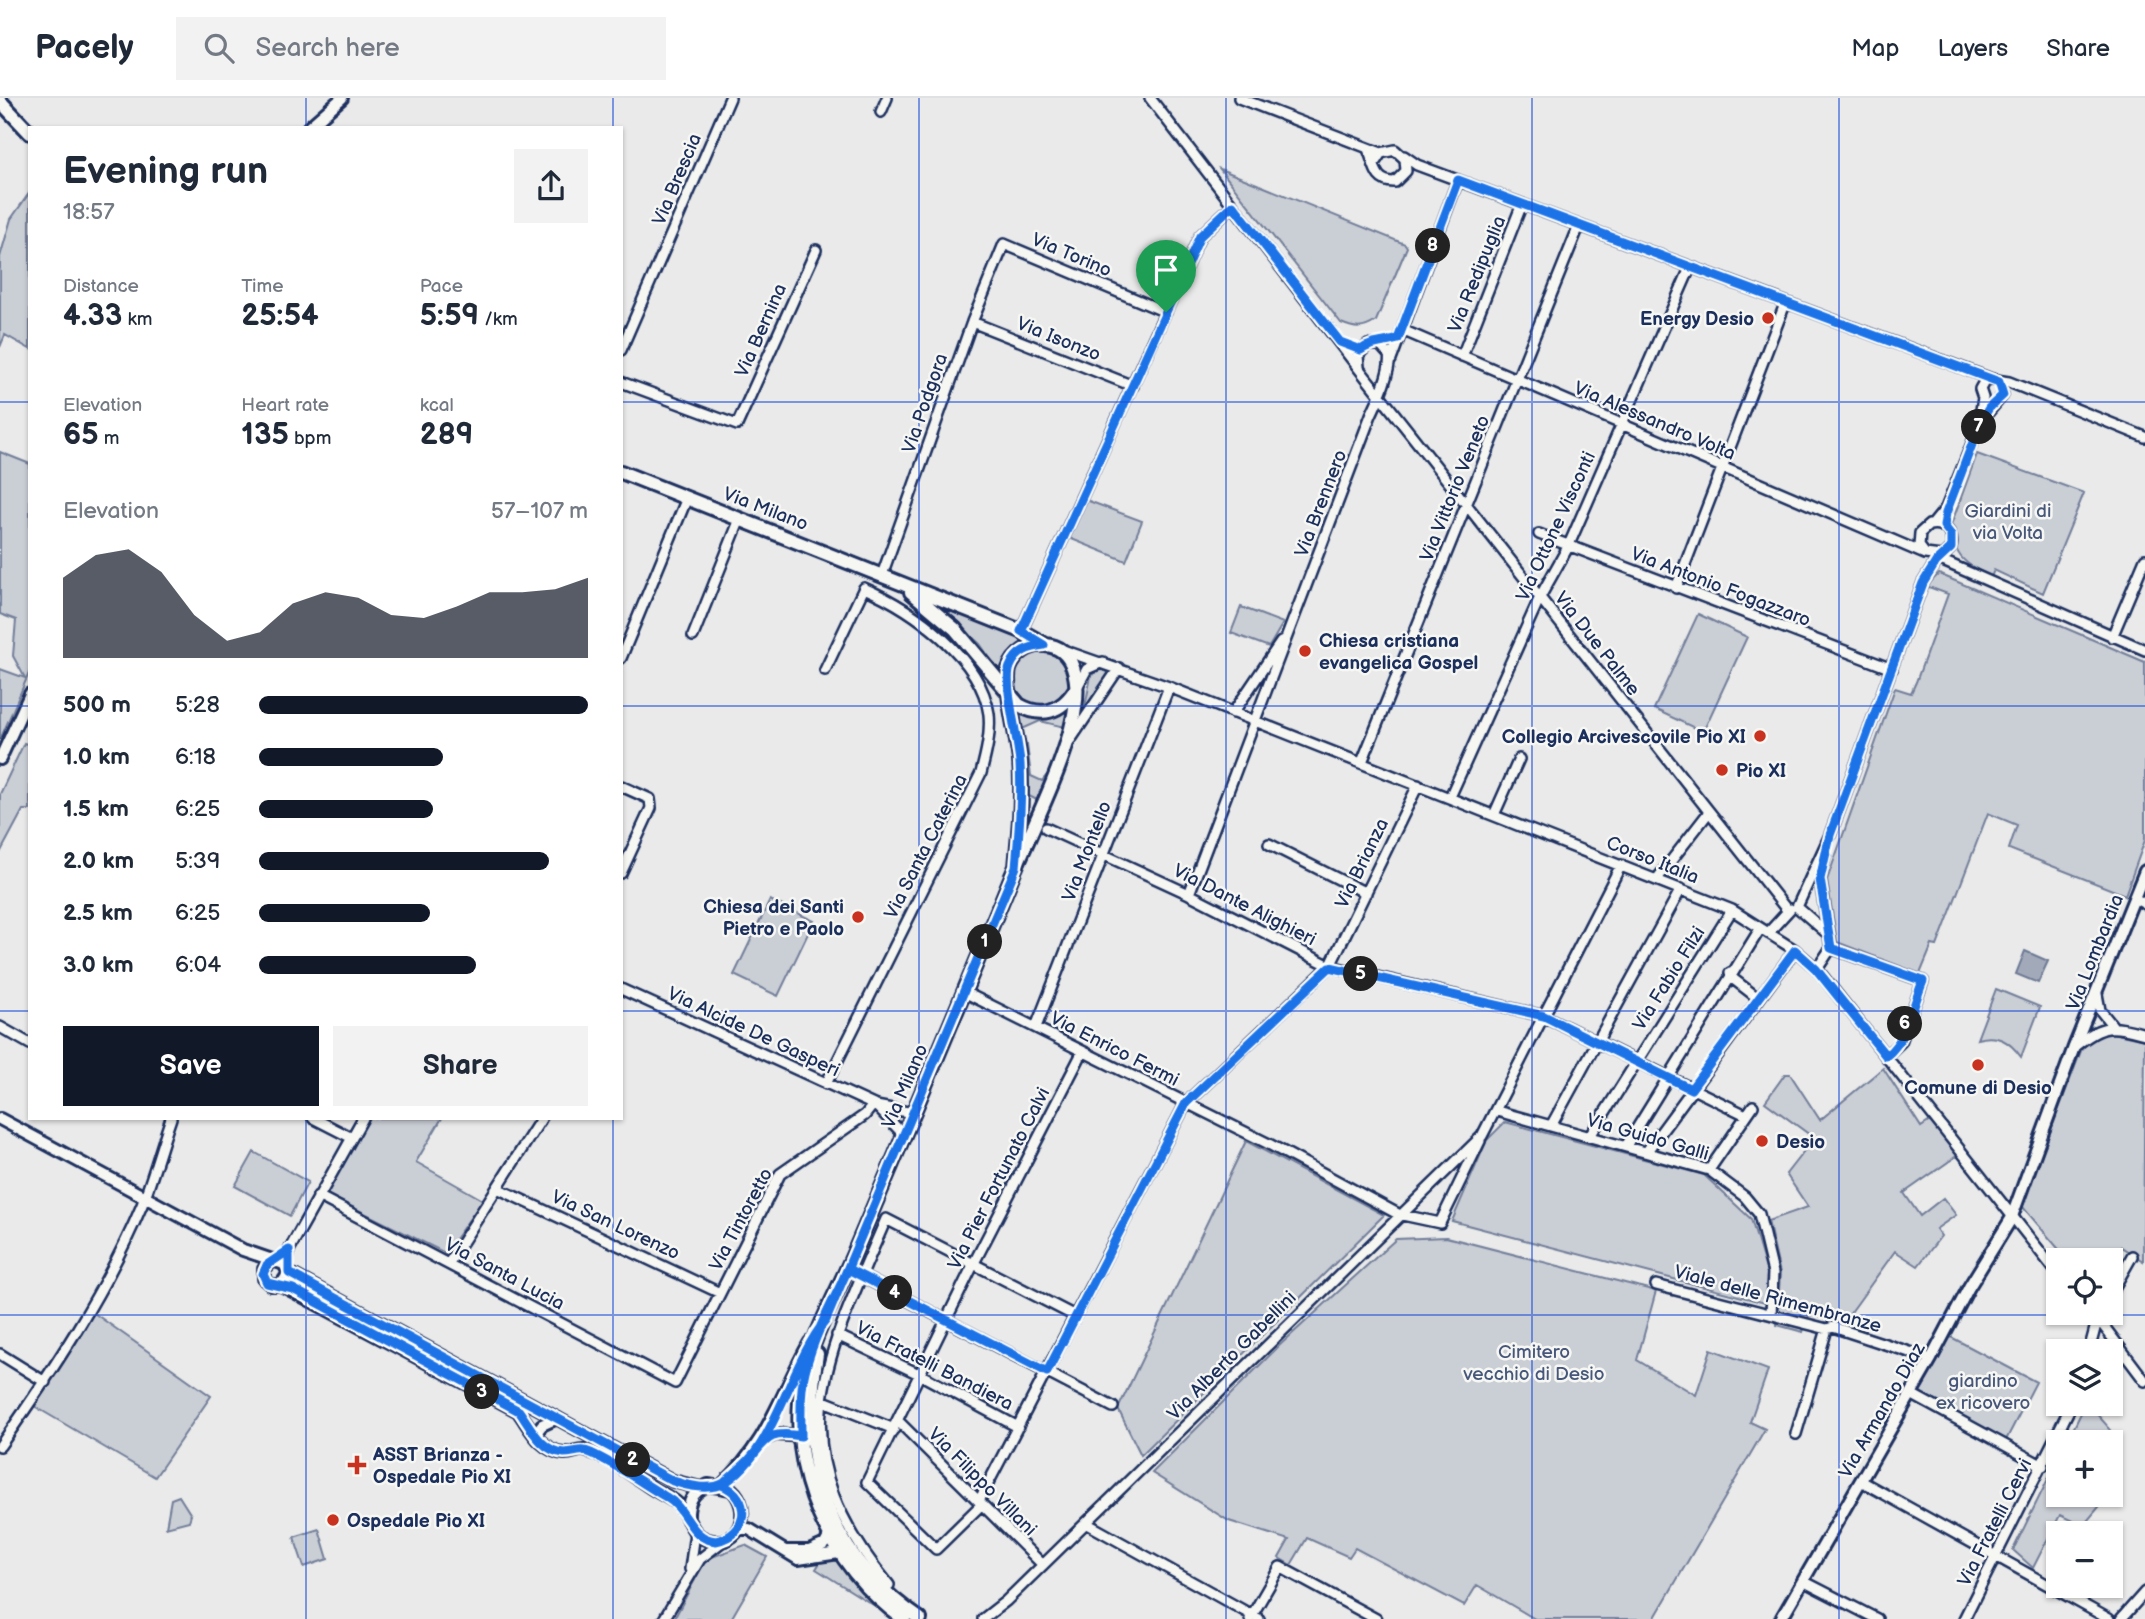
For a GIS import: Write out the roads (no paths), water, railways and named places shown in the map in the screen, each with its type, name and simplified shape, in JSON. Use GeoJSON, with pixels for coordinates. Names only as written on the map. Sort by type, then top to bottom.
{"type":"FeatureCollection","features":[{"type":"Feature","properties":{"kind":"main road"},"geometry":{"type":"LineString","coordinates":[[0,101],[28,131]]}},
{"type":"Feature","properties":{"kind":"main road","name":"Via Milano"},"geometry":{"type":"LineString","coordinates":[[623,473],[1021,631],[1044,645]]}},
{"type":"Feature","properties":{"kind":"main road","name":"Via Milano"},"geometry":{"type":"LineString","coordinates":[[896,582],[954,629],[1010,693],[1022,797],[1016,867]]}},
{"type":"Feature","properties":{"kind":"main road"},"geometry":{"type":"LineString","coordinates":[[1044,645],[1058,649],[1069,658],[1075,671],[1075,690],[1060,708],[1046,713],[1032,712],[1019,705],[1010,693],[1007,680],[1010,666],[1018,654],[1030,646],[1044,645]]}},
{"type":"Feature","properties":{"kind":"main road","name":"Via Milano"},"geometry":{"type":"LineString","coordinates":[[904,1619],[869,1589],[839,1553],[831,1539],[808,1482],[801,1436],[802,1383],[811,1347],[848,1269],[1064,749],[1075,708],[1075,690]]}},
{"type":"Feature","properties":{"kind":"main road","name":"Via Milano"},"geometry":{"type":"LineString","coordinates":[[826,1320],[811,1390],[813,1452],[817,1476],[831,1517],[852,1557],[889,1596],[920,1619]]}},
{"type":"Feature","properties":{"kind":"street"},"geometry":{"type":"LineString","coordinates":[[310,126],[342,98]]}},
{"type":"Feature","properties":{"kind":"street","name":"Via Brescia"},"geometry":{"type":"LineString","coordinates":[[623,345],[730,98]]}},
{"type":"Feature","properties":{"kind":"street"},"geometry":{"type":"LineString","coordinates":[[881,112],[887,98]]}},
{"type":"Feature","properties":{"kind":"street","name":"Via Due Palme"},"geometry":{"type":"LineString","coordinates":[[1150,98],[1709,812],[1792,909],[1829,935]]}},
{"type":"Feature","properties":{"kind":"street"},"geometry":{"type":"LineString","coordinates":[[1240,98],[1368,149],[1381,153],[1395,150],[1409,162],[1785,304],[2009,382],[2145,437]]}},
{"type":"Feature","properties":{"kind":"street"},"geometry":{"type":"LineString","coordinates":[[1368,149],[1375,162],[1376,173],[1389,182],[1404,176],[1409,162]]}},
{"type":"Feature","properties":{"kind":"street"},"geometry":{"type":"LineString","coordinates":[[1375,162],[1381,153]]}},
{"type":"Feature","properties":{"kind":"street"},"geometry":{"type":"LineString","coordinates":[[1382,397],[1384,374],[1458,180]]}},
{"type":"Feature","properties":{"kind":"street","name":"Via Redipuglia"},"geometry":{"type":"LineString","coordinates":[[1462,356],[1522,204]]}},
{"type":"Feature","properties":{"kind":"street"},"geometry":{"type":"LineString","coordinates":[[1021,631],[1200,236],[1233,205]]}},
{"type":"Feature","properties":{"kind":"street","name":"Via Vittorio Veneto"},"geometry":{"type":"LineString","coordinates":[[1362,762],[1579,226]]}},
{"type":"Feature","properties":{"kind":"street","name":"Via Torino"},"geometry":{"type":"LineString","coordinates":[[1004,244],[1166,312]]}},
{"type":"Feature","properties":{"kind":"street","name":"Via Podgora"},"geometry":{"type":"LineString","coordinates":[[882,575],[972,322],[1004,244]]}},
{"type":"Feature","properties":{"kind":"street","name":"Via Bernina"},"geometry":{"type":"LineString","coordinates":[[623,383],[737,425],[816,250]]}},
{"type":"Feature","properties":{"kind":"street","name":"Via Ottone Visconti"},"geometry":{"type":"LineString","coordinates":[[1450,797],[1540,597],[1568,547],[1690,268]]}},
{"type":"Feature","properties":{"kind":"street"},"geometry":{"type":"LineString","coordinates":[[1676,588],[1785,304]]}},
{"type":"Feature","properties":{"kind":"street","name":"Via Isonzo"},"geometry":{"type":"LineString","coordinates":[[972,322],[1133,386]]}},
{"type":"Feature","properties":{"kind":"street"},"geometry":{"type":"LineString","coordinates":[[1380,345],[1400,334]]}},
{"type":"Feature","properties":{"kind":"street","name":"Via Alessandro Volta"},"geometry":{"type":"LineString","coordinates":[[1400,334],[1462,356],[2145,650]]}},
{"type":"Feature","properties":{"kind":"street"},"geometry":{"type":"LineString","coordinates":[[1340,342],[1361,350]]}},
{"type":"Feature","properties":{"kind":"street"},"geometry":{"type":"LineString","coordinates":[[1361,350],[1370,344],[1380,345],[1388,351],[1391,360]]}},
{"type":"Feature","properties":{"kind":"street"},"geometry":{"type":"LineString","coordinates":[[1361,350],[1361,370],[1372,377],[1384,374]]}},
{"type":"Feature","properties":{"kind":"street"},"geometry":{"type":"LineString","coordinates":[[1994,379],[2003,388],[2003,395]]}},
{"type":"Feature","properties":{"kind":"street"},"geometry":{"type":"LineString","coordinates":[[1978,428],[1983,398],[1982,385],[1994,379]]}},
{"type":"Feature","properties":{"kind":"street"},"geometry":{"type":"LineString","coordinates":[[1944,526],[1951,496],[1978,428],[1994,402],[2003,395],[2029,392]]}},
{"type":"Feature","properties":{"kind":"street","name":"Via Brennero"},"geometry":{"type":"LineString","coordinates":[[1189,894],[1371,415],[1382,397]]}},
{"type":"Feature","properties":{"kind":"street"},"geometry":{"type":"LineString","coordinates":[[1983,398],[1994,402]]}},
{"type":"Feature","properties":{"kind":"street"},"geometry":{"type":"LineString","coordinates":[[1933,524],[1951,496]]}},
{"type":"Feature","properties":{"kind":"street"},"geometry":{"type":"LineString","coordinates":[[623,653],[687,498]]}},
{"type":"Feature","properties":{"kind":"street"},"geometry":{"type":"LineString","coordinates":[[693,636],[740,519]]}},
{"type":"Feature","properties":{"kind":"street"},"geometry":{"type":"LineString","coordinates":[[1934,557],[1919,546],[1919,537],[1924,527],[1933,524],[1944,526],[1951,535],[1951,548],[1962,569]]}},
{"type":"Feature","properties":{"kind":"street","name":"Via Antonio Fogazzaro"},"geometry":{"type":"LineString","coordinates":[[1538,534],[1892,669]]}},
{"type":"Feature","properties":{"kind":"street"},"geometry":{"type":"LineString","coordinates":[[1895,542],[1919,537]]}},
{"type":"Feature","properties":{"kind":"street"},"geometry":{"type":"LineString","coordinates":[[1626,1146],[1730,973],[1764,931],[1792,909],[1830,835],[1934,557],[1951,548]]}},
{"type":"Feature","properties":{"kind":"street"},"geometry":{"type":"LineString","coordinates":[[2112,637],[2145,559]]}},
{"type":"Feature","properties":{"kind":"street","name":"Via Santa Caterina"},"geometry":{"type":"LineString","coordinates":[[825,670],[864,588],[895,601],[938,634],[983,691],[989,715],[988,742],[981,773],[826,1084]]}},
{"type":"Feature","properties":{"kind":"street","name":"Via Brennero"},"geometry":{"type":"LineString","coordinates":[[1233,713],[1293,623]]}},
{"type":"Feature","properties":{"kind":"street","name":"Corso Italia"},"geometry":{"type":"LineString","coordinates":[[1058,649],[1103,662],[1362,762],[1732,910],[1795,950],[1816,969],[2046,1260]]}},
{"type":"Feature","properties":{"kind":"street"},"geometry":{"type":"LineString","coordinates":[[1075,690],[1087,669],[1103,662]]}},
{"type":"Feature","properties":{"kind":"street"},"geometry":{"type":"LineString","coordinates":[[1064,749],[1119,668]]}},
{"type":"Feature","properties":{"kind":"street","name":"Via Montello"},"geometry":{"type":"LineString","coordinates":[[1036,1027],[1168,687]]}},
{"type":"Feature","properties":{"kind":"street"},"geometry":{"type":"LineString","coordinates":[[0,759],[28,698]]}},
{"type":"Feature","properties":{"kind":"street"},"geometry":{"type":"LineString","coordinates":[[1494,815],[1519,759]]}},
{"type":"Feature","properties":{"kind":"street","name":"Via Brianza"},"geometry":{"type":"LineString","coordinates":[[981,1503],[1186,1103],[1330,967],[1418,785]]}},
{"type":"Feature","properties":{"kind":"street"},"geometry":{"type":"LineString","coordinates":[[623,787],[650,799],[652,808],[623,869]]}},
{"type":"Feature","properties":{"kind":"street"},"geometry":{"type":"LineString","coordinates":[[1657,879],[1709,812]]}},
{"type":"Feature","properties":{"kind":"street","name":"Via Dante Alighieri"},"geometry":{"type":"LineString","coordinates":[[1046,828],[1189,894],[1330,967],[1544,1016],[1746,1115]]}},
{"type":"Feature","properties":{"kind":"street"},"geometry":{"type":"LineString","coordinates":[[1816,969],[1831,948],[1820,879],[1830,835]]}},
{"type":"Feature","properties":{"kind":"street"},"geometry":{"type":"LineString","coordinates":[[1269,844],[1366,893]]}},
{"type":"Feature","properties":{"kind":"street","name":"Via Alberto Gabellini"},"geometry":{"type":"LineString","coordinates":[[1398,1214],[1440,1223],[1621,865]]}},
{"type":"Feature","properties":{"kind":"street","name":"Via Lombardia"},"geometry":{"type":"LineString","coordinates":[[2011,1219],[2074,1047],[2140,901],[2145,871]]}},
{"type":"Feature","properties":{"kind":"street"},"geometry":{"type":"LineString","coordinates":[[1551,1126],[1681,889]]}},
{"type":"Feature","properties":{"kind":"street","name":"Via Fabio Filzi"},"geometry":{"type":"LineString","coordinates":[[1590,1136],[1732,910]]}},
{"type":"Feature","properties":{"kind":"street"},"geometry":{"type":"LineString","coordinates":[[1831,948],[1923,981],[1900,1042],[1886,1056]]}},
{"type":"Feature","properties":{"kind":"street"},"geometry":{"type":"LineString","coordinates":[[1647,1151],[1795,950]]}},
{"type":"Feature","properties":{"kind":"street"},"geometry":{"type":"LineString","coordinates":[[1730,973],[1732,978],[1759,999]]}},
{"type":"Feature","properties":{"kind":"street","name":"Via Alcide De Gasperi"},"geometry":{"type":"LineString","coordinates":[[623,990],[874,1106]]}},
{"type":"Feature","properties":{"kind":"street","name":"Via Enrico Fermi"},"geometry":{"type":"LineString","coordinates":[[964,992],[1267,1143],[1398,1214]]}},
{"type":"Feature","properties":{"kind":"street"},"geometry":{"type":"LineString","coordinates":[[2097,994],[2100,1010],[2112,1026]]}},
{"type":"Feature","properties":{"kind":"street"},"geometry":{"type":"LineString","coordinates":[[2074,1047],[2094,1031],[2112,1026],[2145,1034]]}},
{"type":"Feature","properties":{"kind":"street"},"geometry":{"type":"LineString","coordinates":[[0,1027],[28,1043]]}},
{"type":"Feature","properties":{"kind":"street","name":"Via Pier Fortunato Calvi"},"geometry":{"type":"LineString","coordinates":[[981,1503],[936,1549],[867,1482],[1082,1053]]}},
{"type":"Feature","properties":{"kind":"street"},"geometry":{"type":"LineString","coordinates":[[874,1106],[913,1113]]}},
{"type":"Feature","properties":{"kind":"street"},"geometry":{"type":"LineString","coordinates":[[874,1106],[904,1135]]}},
{"type":"Feature","properties":{"kind":"street","name":"Via Tintoretto"},"geometry":{"type":"LineString","coordinates":[[675,1383],[780,1174],[874,1106]]}},
{"type":"Feature","properties":{"kind":"street"},"geometry":{"type":"LineString","coordinates":[[1709,1170],[1753,1106]]}},
{"type":"Feature","properties":{"kind":"street","name":"Via Guido Galli"},"geometry":{"type":"LineString","coordinates":[[1497,1111],[1709,1170],[1745,1198],[1759,1214],[1773,1273],[1771,1314]]}},
{"type":"Feature","properties":{"kind":"street"},"geometry":{"type":"LineString","coordinates":[[0,1119],[243,1250],[272,1261],[673,1481],[701,1488],[722,1485],[731,1489],[742,1502],[744,1511],[739,1529],[709,1549],[689,1574],[664,1619]]}},
{"type":"Feature","properties":{"kind":"street"},"geometry":{"type":"LineString","coordinates":[[317,1120],[352,1138]]}},
{"type":"Feature","properties":{"kind":"street"},"geometry":{"type":"LineString","coordinates":[[281,1285],[288,1270],[289,1250],[362,1120]]}},
{"type":"Feature","properties":{"kind":"street"},"geometry":{"type":"LineString","coordinates":[[449,1263],[540,1120]]}},
{"type":"Feature","properties":{"kind":"street"},"geometry":{"type":"LineString","coordinates":[[0,1446],[45,1382],[117,1259],[145,1197],[170,1121]]}},
{"type":"Feature","properties":{"kind":"street","name":"Via Alberto Gabellini"},"geometry":{"type":"LineString","coordinates":[[983,1619],[1006,1601],[1398,1214],[1482,1136]]}},
{"type":"Feature","properties":{"kind":"street","name":"Via San Lorenzo"},"geometry":{"type":"LineString","coordinates":[[497,1188],[720,1293]]}},
{"type":"Feature","properties":{"kind":"street","name":"Via Santa Lucia"},"geometry":{"type":"LineString","coordinates":[[318,1196],[675,1383]]}},
{"type":"Feature","properties":{"kind":"street"},"geometry":{"type":"LineString","coordinates":[[890,1585],[860,1549],[826,1475],[820,1437],[821,1401],[837,1335],[886,1219],[1075,1316]]}},
{"type":"Feature","properties":{"kind":"street","name":"Via Armando Diaz"},"geometry":{"type":"LineString","coordinates":[[1781,1619],[1931,1359],[1969,1287],[2011,1219]]}},
{"type":"Feature","properties":{"kind":"street"},"geometry":{"type":"LineString","coordinates":[[243,1250],[271,1285],[281,1285],[519,1411],[545,1445],[563,1453],[583,1449],[600,1457],[674,1502],[695,1532],[709,1540],[724,1540]]}},
{"type":"Feature","properties":{"kind":"street"},"geometry":{"type":"LineString","coordinates":[[263,1274],[272,1261],[289,1250]]}},
{"type":"Feature","properties":{"kind":"street"},"geometry":{"type":"LineString","coordinates":[[2123,1272],[2132,1256]]}},
{"type":"Feature","properties":{"kind":"street"},"geometry":{"type":"LineString","coordinates":[[848,1269],[1113,1407]]}},
{"type":"Feature","properties":{"kind":"street","name":"Viale delle Rimembranze"},"geometry":{"type":"LineString","coordinates":[[1656,1284],[1827,1329],[1833,1327],[1931,1359]]}},
{"type":"Feature","properties":{"kind":"street","name":"Via Milano"},"geometry":{"type":"LineString","coordinates":[[722,1485],[747,1461],[762,1440],[804,1353],[826,1320]]}},
{"type":"Feature","properties":{"kind":"street"},"geometry":{"type":"LineString","coordinates":[[2105,1325],[2145,1381]]}},
{"type":"Feature","properties":{"kind":"street"},"geometry":{"type":"LineString","coordinates":[[1796,1434],[1827,1329]]}},
{"type":"Feature","properties":{"kind":"street","name":"Via Fratelli Bandiera"},"geometry":{"type":"LineString","coordinates":[[837,1335],[921,1375],[1018,1427]]}},
{"type":"Feature","properties":{"kind":"street"},"geometry":{"type":"LineString","coordinates":[[0,1354],[45,1382]]}},
{"type":"Feature","properties":{"kind":"street"},"geometry":{"type":"LineString","coordinates":[[1911,1394],[2043,1466]]}},
{"type":"Feature","properties":{"kind":"street","name":"Via Filippo Villani"},"geometry":{"type":"LineString","coordinates":[[821,1401],[896,1425],[981,1503],[1043,1565]]}},
{"type":"Feature","properties":{"kind":"street","name":"Via Fratelli Cervi"},"geometry":{"type":"LineString","coordinates":[[1964,1619],[2066,1416]]}},
{"type":"Feature","properties":{"kind":"street"},"geometry":{"type":"LineString","coordinates":[[535,1434],[542,1424],[556,1418]]}},
{"type":"Feature","properties":{"kind":"street"},"geometry":{"type":"LineString","coordinates":[[762,1440],[776,1434],[801,1436]]}},
{"type":"Feature","properties":{"kind":"street","name":"Via Milano"},"geometry":{"type":"LineString","coordinates":[[801,1436],[813,1452]]}},
{"type":"Feature","properties":{"kind":"street"},"geometry":{"type":"LineString","coordinates":[[1861,1481],[2109,1619]]}},
{"type":"Feature","properties":{"kind":"street"},"geometry":{"type":"LineString","coordinates":[[688,1520],[689,1502],[701,1488]]}},
{"type":"Feature","properties":{"kind":"street","name":"Via Milano"},"geometry":{"type":"LineString","coordinates":[[831,1517],[831,1539]]}},
{"type":"Feature","properties":{"kind":"street"},"geometry":{"type":"LineString","coordinates":[[1086,1523],[1254,1618],[1280,1567],[1376,1619]]}},
{"type":"Feature","properties":{"kind":"street"},"geometry":{"type":"LineString","coordinates":[[739,1529],[749,1530],[798,1559],[839,1553]]}},
{"type":"Feature","properties":{"kind":"street"},"geometry":{"type":"LineString","coordinates":[[689,1574],[695,1532]]}},
{"type":"Feature","properties":{"kind":"street"},"geometry":{"type":"LineString","coordinates":[[786,1552],[809,1551],[831,1539]]}},
{"type":"Feature","properties":{"kind":"street"},"geometry":{"type":"LineString","coordinates":[[1803,1581],[1877,1619]]}},
{"type":"Feature","properties":{"kind":"street"},"geometry":{"type":"LineString","coordinates":[[2121,1619],[2145,1591]]}},
{"type":"Feature","properties":{"kind":"street","name":"Via Alberto Gabellini"},"geometry":{"type":"LineString","coordinates":[[994,1619],[1006,1601]]}},
{"type":"Feature","properties":{"kind":"water"},"geometry":{"type":"Polygon","coordinates":[[[2025,951],[2048,961],[2038,983],[2016,974],[2025,951]]]}},
{"type":"Feature","properties":{"kind":"place","name":"Energy Desio"},"geometry":{"type":"Point","coordinates":[1768,318]}},
{"type":"Feature","properties":{"kind":"place","name":"Chiesa cristiana evangelica Gospel"},"geometry":{"type":"Point","coordinates":[1305,651]}},
{"type":"Feature","properties":{"kind":"place","name":"Collegio Arcivescovile Pio XI"},"geometry":{"type":"Point","coordinates":[1760,736]}},
{"type":"Feature","properties":{"kind":"place","name":"Pio XI"},"geometry":{"type":"Point","coordinates":[1722,770]}},
{"type":"Feature","properties":{"kind":"place","name":"Chiesa dei Santi Pietro e Paolo"},"geometry":{"type":"Point","coordinates":[858,917]}},
{"type":"Feature","properties":{"kind":"place","name":"Comune di Desio"},"geometry":{"type":"Point","coordinates":[1978,1065]}},
{"type":"Feature","properties":{"kind":"place","name":"Desio"},"geometry":{"type":"Point","coordinates":[1762,1141]}},
{"type":"Feature","properties":{"kind":"place","name":"ASST Brianza - Ospedale Pio XI"},"geometry":{"type":"Point","coordinates":[357,1465]}},
{"type":"Feature","properties":{"kind":"place","name":"Ospedale Pio XI"},"geometry":{"type":"Point","coordinates":[333,1520]}},
{"type":"Feature","properties":{"kind":"park label","name":"Giardini di via Volta"},"geometry":{"type":"Point","coordinates":[2008,521]}},
{"type":"Feature","properties":{"kind":"park label","name":"Cimitero vecchio di Desio"},"geometry":{"type":"Point","coordinates":[1534,1362]}},
{"type":"Feature","properties":{"kind":"park label","name":"giardino ex ricovero"},"geometry":{"type":"Point","coordinates":[1983,1391]}}]}
